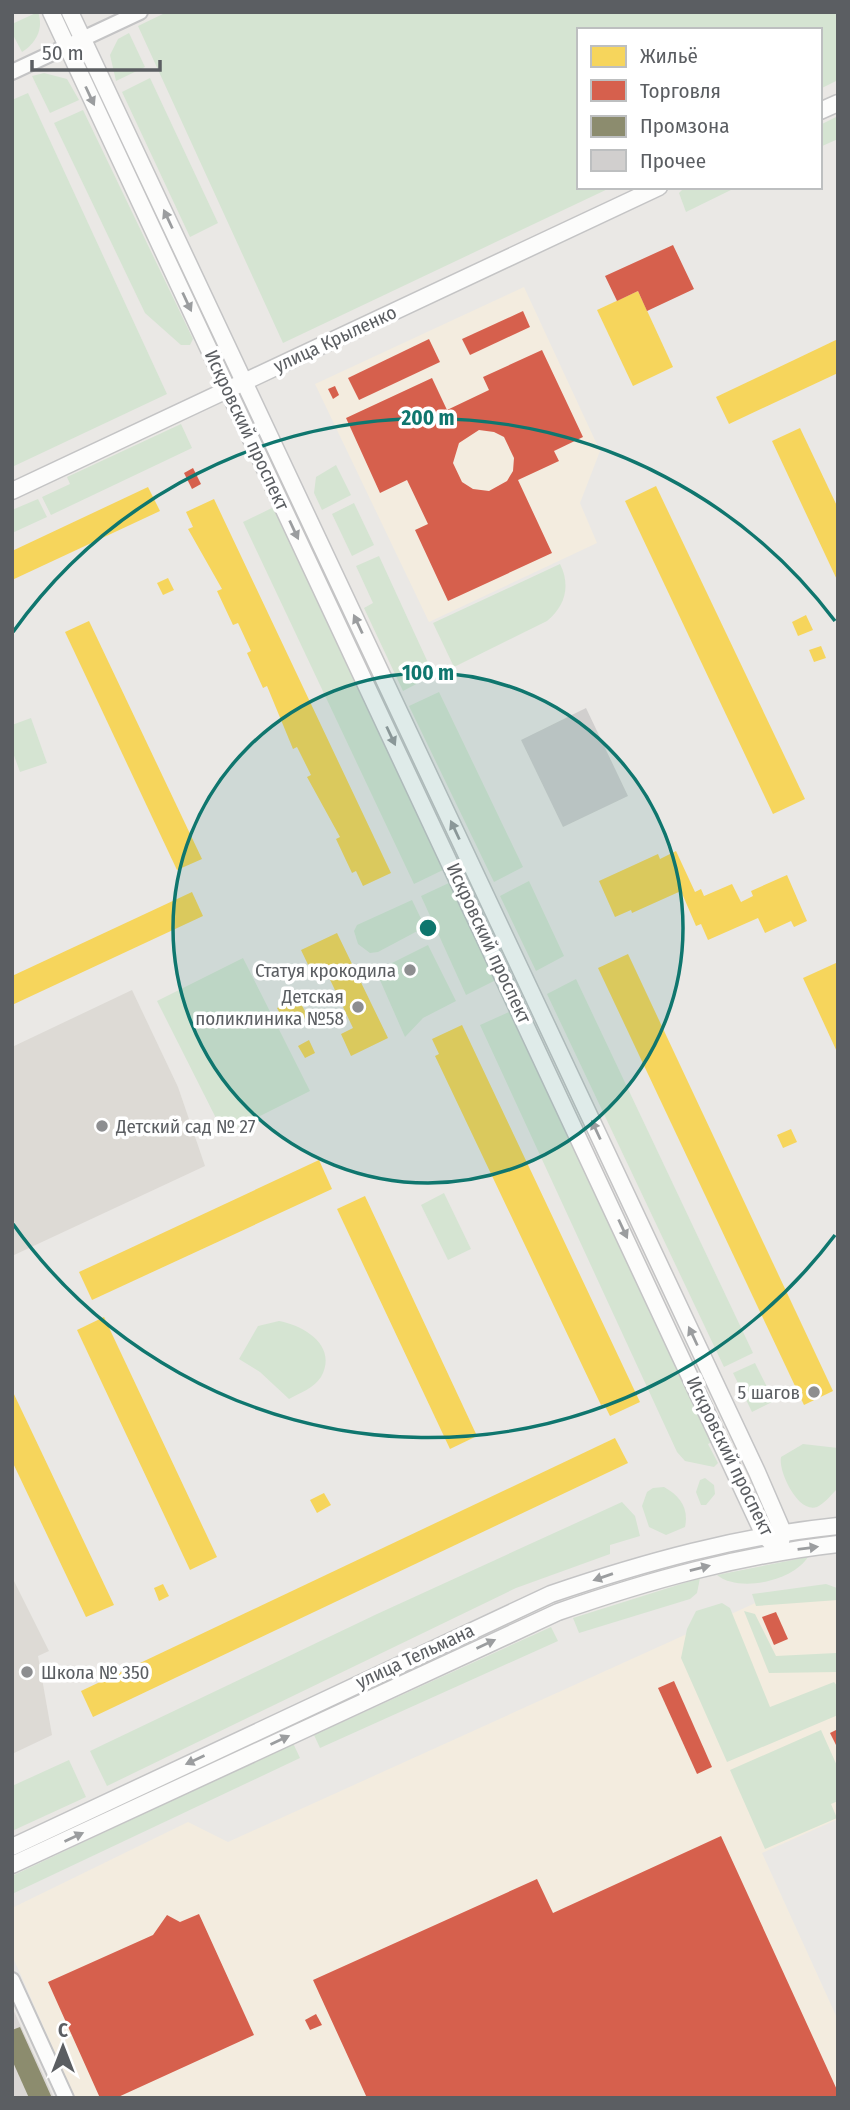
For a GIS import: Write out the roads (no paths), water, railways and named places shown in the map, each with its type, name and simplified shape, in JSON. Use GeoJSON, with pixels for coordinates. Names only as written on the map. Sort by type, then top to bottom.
{"type":"FeatureCollection","features":[{"type":"Feature","properties":{"kind":"street","name":"Искровский проспект"},"geometry":{"type":"LineString","coordinates":[[51,12],[764,1535],[779,1551]]}},
{"type":"Feature","properties":{"kind":"street","name":"Искровский проспект"},"geometry":{"type":"LineString","coordinates":[[70,12],[783,1532],[779,1551]]}},
{"type":"Feature","properties":{"kind":"street"},"geometry":{"type":"LineString","coordinates":[[12,72],[140,12]]}},
{"type":"Feature","properties":{"kind":"street"},"geometry":{"type":"LineString","coordinates":[[822,110],[838,103]]}},
{"type":"Feature","properties":{"kind":"street","name":"улица Крыленко"},"geometry":{"type":"LineString","coordinates":[[12,491],[655,189]]}},
{"type":"Feature","properties":{"kind":"street","name":"улица Тельмана"},"geometry":{"type":"LineString","coordinates":[[12,1847],[539,1600],[637,1565],[764,1535],[838,1527]]}},
{"type":"Feature","properties":{"kind":"street","name":"улица Тельмана"},"geometry":{"type":"LineString","coordinates":[[12,1866],[558,1612],[645,1582],[779,1551],[838,1544]]}},
{"type":"Feature","properties":{"kind":"street"},"geometry":{"type":"LineString","coordinates":[[12,1980],[66,2098]]}},
{"type":"Feature","properties":{"kind":"place","name":"Статуя крокодила"},"geometry":{"type":"Point","coordinates":[410,970]}},
{"type":"Feature","properties":{"kind":"place","name":"Детская поликлиника №58"},"geometry":{"type":"Point","coordinates":[358,1007]}},
{"type":"Feature","properties":{"kind":"place","name":"Детский сад № 27"},"geometry":{"type":"Point","coordinates":[102,1126]}},
{"type":"Feature","properties":{"kind":"place","name":"5 шагов"},"geometry":{"type":"Point","coordinates":[814,1392]}},
{"type":"Feature","properties":{"kind":"place","name":"Школа № 350"},"geometry":{"type":"Point","coordinates":[27,1672]}}]}
